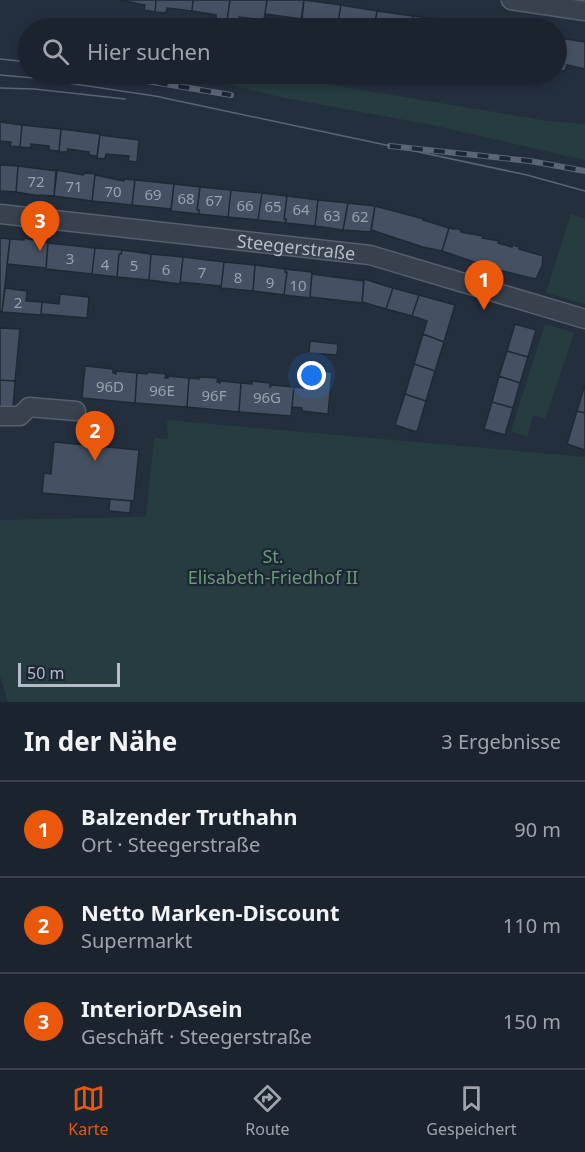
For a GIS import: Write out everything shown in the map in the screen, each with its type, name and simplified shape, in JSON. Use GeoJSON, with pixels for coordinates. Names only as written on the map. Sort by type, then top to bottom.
{"type":"FeatureCollection","features":[{"type":"Feature","properties":{"kind":"street"},"geometry":{"type":"LineString","coordinates":[[511,0],[585,11]]}},
{"type":"Feature","properties":{"kind":"street","name":"Steegerstraße"},"geometry":{"type":"LineString","coordinates":[[0,214],[370,255],[585,319]]}},
{"type":"Feature","properties":{"kind":"street"},"geometry":{"type":"LineString","coordinates":[[0,416],[20,416],[29,407],[76,411]]}},
{"type":"Feature","properties":{"kind":"green space"},"geometry":{"type":"Polygon","coordinates":[[[228,84],[327,84],[548,121],[585,124],[585,160],[432,125],[280,97],[228,84]]]}},
{"type":"Feature","properties":{"kind":"green space"},"geometry":{"type":"Polygon","coordinates":[[[571,214],[585,219],[585,304],[546,293],[571,214]]]}},
{"type":"Feature","properties":{"kind":"green space"},"geometry":{"type":"Polygon","coordinates":[[[545,324],[574,333],[545,419],[533,415],[527,437],[511,431],[545,324]]]}},
{"type":"Feature","properties":{"kind":"green space","name":"St. Elisabeth-Friedhof II"},"geometry":{"type":"Polygon","coordinates":[[[167,420],[585,457],[585,702],[8,702],[0,676],[0,520],[146,517],[154,438],[168,439],[167,420]]]}},
{"type":"Feature","properties":{"kind":"building"},"geometry":{"type":"Polygon","coordinates":[[[120,0],[156,0],[155,12],[144,10],[145,5],[120,0]]]}},
{"type":"Feature","properties":{"kind":"building"},"geometry":{"type":"Polygon","coordinates":[[[156,0],[193,0],[192,11],[167,8],[166,13],[155,12],[156,0]]]}},
{"type":"Feature","properties":{"kind":"building"},"geometry":{"type":"Polygon","coordinates":[[[193,0],[230,0],[227,18],[216,18],[216,15],[192,11],[193,0]]]}},
{"type":"Feature","properties":{"kind":"building"},"geometry":{"type":"Polygon","coordinates":[[[230,0],[267,0],[264,18],[227,18],[230,0]]]}},
{"type":"Feature","properties":{"kind":"building"},"geometry":{"type":"Polygon","coordinates":[[[267,0],[304,0],[302,18],[265,14],[267,0]]]}},
{"type":"Feature","properties":{"kind":"building"},"geometry":{"type":"Polygon","coordinates":[[[304,0],[341,5],[339,18],[301,18],[304,0]]]}},
{"type":"Feature","properties":{"kind":"building"},"geometry":{"type":"Polygon","coordinates":[[[341,5],[377,11],[376,18],[339,18],[341,5]]]}},
{"type":"Feature","properties":{"kind":"building"},"geometry":{"type":"Polygon","coordinates":[[[377,11],[413,16],[413,18],[376,18],[377,11]]]}},
{"type":"Feature","properties":{"kind":"building"},"geometry":{"type":"Polygon","coordinates":[[[567,39],[585,42],[585,69],[567,65],[567,39]]]}},
{"type":"Feature","properties":{"kind":"building"},"geometry":{"type":"Polygon","coordinates":[[[0,122],[22,125],[20,147],[10,146],[11,142],[0,141],[0,122]]]}},
{"type":"Feature","properties":{"kind":"building"},"geometry":{"type":"Polygon","coordinates":[[[22,125],[61,129],[59,151],[49,150],[49,146],[31,144],[31,148],[20,147],[22,125]]]}},
{"type":"Feature","properties":{"kind":"building"},"geometry":{"type":"Polygon","coordinates":[[[61,129],[100,134],[97,156],[89,155],[89,152],[68,149],[67,152],[59,152],[61,129]]]}},
{"type":"Feature","properties":{"kind":"building"},"geometry":{"type":"Polygon","coordinates":[[[100,135],[139,140],[137,162],[128,161],[129,156],[106,154],[105,159],[97,158],[100,135]]]}},
{"type":"Feature","properties":{"kind":"building"},"geometry":{"type":"Polygon","coordinates":[[[0,165],[18,166],[16,192],[0,192],[0,165]]]}},
{"type":"Feature","properties":{"kind":"building"},"geometry":{"type":"Polygon","coordinates":[[[18,166],[57,171],[54,196],[16,192],[18,166]]]}},
{"type":"Feature","properties":{"kind":"building"},"geometry":{"type":"Polygon","coordinates":[[[56,170],[83,175],[95,174],[92,201],[54,196],[56,170]]]}},
{"type":"Feature","properties":{"kind":"building"},"geometry":{"type":"Polygon","coordinates":[[[95,175],[124,181],[124,179],[135,180],[132,205],[92,201],[95,175]]]}},
{"type":"Feature","properties":{"kind":"building"},"geometry":{"type":"Polygon","coordinates":[[[135,180],[174,184],[171,209],[132,205],[135,180]]]}},
{"type":"Feature","properties":{"kind":"building"},"geometry":{"type":"Polygon","coordinates":[[[174,184],[200,187],[197,210],[199,214],[171,211],[174,184]]]}},
{"type":"Feature","properties":{"kind":"building"},"geometry":{"type":"Polygon","coordinates":[[[200,187],[231,190],[228,217],[199,214],[197,210],[200,187]]]}},
{"type":"Feature","properties":{"kind":"building"},"geometry":{"type":"Polygon","coordinates":[[[231,190],[262,193],[258,220],[228,217],[231,190]]]}},
{"type":"Feature","properties":{"kind":"building"},"geometry":{"type":"Polygon","coordinates":[[[262,193],[287,196],[284,219],[286,223],[258,220],[262,193]]]}},
{"type":"Feature","properties":{"kind":"building"},"geometry":{"type":"Polygon","coordinates":[[[287,196],[318,200],[315,226],[286,223],[284,219],[287,196]]]}},
{"type":"Feature","properties":{"kind":"building"},"geometry":{"type":"Polygon","coordinates":[[[318,200],[348,203],[343,230],[315,226],[318,200]]]}},
{"type":"Feature","properties":{"kind":"building"},"geometry":{"type":"Polygon","coordinates":[[[348,203],[375,206],[371,232],[343,230],[348,203]]]}},
{"type":"Feature","properties":{"kind":"building"},"geometry":{"type":"Polygon","coordinates":[[[375,206],[449,228],[442,251],[371,230],[375,206]]]}},
{"type":"Feature","properties":{"kind":"building"},"geometry":{"type":"Polygon","coordinates":[[[449,228],[483,236],[482,238],[499,241],[498,243],[512,247],[512,245],[520,247],[519,249],[543,256],[542,266],[536,279],[498,270],[442,251],[449,228]]]}},
{"type":"Feature","properties":{"kind":"building"},"geometry":{"type":"Polygon","coordinates":[[[0,238],[10,239],[2,312],[0,311],[0,238]]]}},
{"type":"Feature","properties":{"kind":"building"},"geometry":{"type":"Polygon","coordinates":[[[24,238],[48,243],[46,268],[7,264],[10,239],[24,240],[24,238]]]}},
{"type":"Feature","properties":{"kind":"building"},"geometry":{"type":"Polygon","coordinates":[[[48,243],[95,248],[92,274],[46,269],[48,243]]]}},
{"type":"Feature","properties":{"kind":"building"},"geometry":{"type":"Polygon","coordinates":[[[95,248],[122,250],[119,254],[117,277],[92,274],[95,248]]]}},
{"type":"Feature","properties":{"kind":"building"},"geometry":{"type":"Polygon","coordinates":[[[122,250],[151,254],[149,280],[117,277],[119,254],[122,250]]]}},
{"type":"Feature","properties":{"kind":"building"},"geometry":{"type":"Polygon","coordinates":[[[151,254],[183,257],[180,284],[149,280],[151,254]]]}},
{"type":"Feature","properties":{"kind":"building"},"geometry":{"type":"Polygon","coordinates":[[[183,257],[224,262],[221,288],[220,286],[181,282],[180,284],[183,257]]]}},
{"type":"Feature","properties":{"kind":"building"},"geometry":{"type":"Polygon","coordinates":[[[224,262],[255,265],[253,291],[221,288],[224,262]]]}},
{"type":"Feature","properties":{"kind":"building"},"geometry":{"type":"Polygon","coordinates":[[[255,265],[285,269],[287,272],[284,295],[253,291],[255,265]]]}},
{"type":"Feature","properties":{"kind":"building"},"geometry":{"type":"Polygon","coordinates":[[[285,269],[312,272],[310,298],[284,295],[287,272],[285,269]]]}},
{"type":"Feature","properties":{"kind":"building"},"geometry":{"type":"Polygon","coordinates":[[[312,274],[364,281],[362,303],[310,297],[312,274]]]}},
{"type":"Feature","properties":{"kind":"building"},"geometry":{"type":"Polygon","coordinates":[[[364,279],[393,288],[386,309],[362,302],[364,279]]]}},
{"type":"Feature","properties":{"kind":"building"},"geometry":{"type":"Polygon","coordinates":[[[5,288],[27,291],[26,301],[42,302],[41,315],[2,312],[5,288]]]}},
{"type":"Feature","properties":{"kind":"building"},"geometry":{"type":"Polygon","coordinates":[[[393,288],[419,295],[412,316],[386,309],[393,288]]]}},
{"type":"Feature","properties":{"kind":"building"},"geometry":{"type":"Polygon","coordinates":[[[60,294],[89,297],[87,318],[41,314],[42,302],[59,304],[60,294]]]}},
{"type":"Feature","properties":{"kind":"building"},"geometry":{"type":"Polygon","coordinates":[[[419,295],[455,305],[444,342],[423,334],[427,321],[412,316],[419,295]]]}},
{"type":"Feature","properties":{"kind":"building"},"geometry":{"type":"Polygon","coordinates":[[[515,324],[536,330],[528,357],[507,351],[515,324]]]}},
{"type":"Feature","properties":{"kind":"building"},"geometry":{"type":"Polygon","coordinates":[[[0,328],[20,329],[15,381],[0,380],[0,328]]]}},
{"type":"Feature","properties":{"kind":"building"},"geometry":{"type":"Polygon","coordinates":[[[423,334],[444,342],[435,371],[414,364],[423,334]]]}},
{"type":"Feature","properties":{"kind":"building"},"geometry":{"type":"Polygon","coordinates":[[[310,341],[338,344],[337,355],[309,353],[310,341]]]}},
{"type":"Feature","properties":{"kind":"building"},"geometry":{"type":"Polygon","coordinates":[[[507,351],[528,357],[520,383],[499,376],[507,351]]]}},
{"type":"Feature","properties":{"kind":"building"},"geometry":{"type":"Polygon","coordinates":[[[414,364],[435,371],[426,401],[405,394],[414,364]]]}},
{"type":"Feature","properties":{"kind":"building"},"geometry":{"type":"Polygon","coordinates":[[[85,366],[113,369],[113,373],[116,374],[116,371],[137,373],[135,403],[82,398],[85,366]]]}},
{"type":"Feature","properties":{"kind":"building"},"geometry":{"type":"Polygon","coordinates":[[[305,370],[332,372],[328,414],[302,411],[302,408],[292,407],[294,387],[304,388],[305,370]]]}},
{"type":"Feature","properties":{"kind":"building"},"geometry":{"type":"Polygon","coordinates":[[[148,372],[166,374],[165,378],[168,376],[189,378],[187,407],[135,403],[137,373],[147,374],[148,372]]]}},
{"type":"Feature","properties":{"kind":"building"},"geometry":{"type":"Polygon","coordinates":[[[499,376],[520,383],[513,408],[492,402],[499,376]]]}},
{"type":"Feature","properties":{"kind":"building"},"geometry":{"type":"Polygon","coordinates":[[[199,377],[218,378],[217,382],[220,383],[220,381],[241,383],[239,412],[187,407],[189,378],[199,379],[199,377]]]}},
{"type":"Feature","properties":{"kind":"building"},"geometry":{"type":"Polygon","coordinates":[[[0,380],[15,381],[13,408],[0,407],[0,380]]]}},
{"type":"Feature","properties":{"kind":"building"},"geometry":{"type":"Polygon","coordinates":[[[252,381],[270,383],[270,387],[272,385],[294,387],[291,416],[239,412],[241,383],[252,384],[252,381]]]}},
{"type":"Feature","properties":{"kind":"building"},"geometry":{"type":"Polygon","coordinates":[[[585,384],[585,413],[577,411],[585,384]]]}},
{"type":"Feature","properties":{"kind":"building"},"geometry":{"type":"Polygon","coordinates":[[[405,394],[426,401],[417,432],[395,425],[405,394]]]}},
{"type":"Feature","properties":{"kind":"building"},"geometry":{"type":"Polygon","coordinates":[[[492,402],[513,408],[505,435],[484,429],[492,402]]]}},
{"type":"Feature","properties":{"kind":"building"},"geometry":{"type":"Polygon","coordinates":[[[577,411],[585,413],[585,450],[567,444],[577,411]]]}},
{"type":"Feature","properties":{"kind":"building"},"geometry":{"type":"Polygon","coordinates":[[[54,442],[139,450],[134,501],[42,493],[44,473],[51,474],[54,442]]]}},
{"type":"Feature","properties":{"kind":"building"},"geometry":{"type":"Polygon","coordinates":[[[110,499],[131,501],[130,513],[109,511],[110,499]]]}},
{"type":"Feature","properties":{"kind":"tram line"},"geometry":{"type":"LineString","coordinates":[[0,59],[18,61]]}},
{"type":"Feature","properties":{"kind":"tram line"},"geometry":{"type":"LineString","coordinates":[[0,75],[18,77]]}},
{"type":"Feature","properties":{"kind":"tram line"},"geometry":{"type":"LineString","coordinates":[[74,84],[155,96],[527,175],[585,191]]}},
{"type":"Feature","properties":{"kind":"tram line"},"geometry":{"type":"LineString","coordinates":[[0,88],[34,89],[125,99]]}},
{"type":"Feature","properties":{"kind":"railway"},"geometry":{"type":"LineString","coordinates":[[165,84],[231,95]]}},
{"type":"Feature","properties":{"kind":"railway"},"geometry":{"type":"LineString","coordinates":[[390,146],[530,161],[585,171]]}},
{"type":"Feature","properties":{"kind":"place","name":"InteriorDAsein"},"geometry":{"type":"Point","coordinates":[40,251]}},
{"type":"Feature","properties":{"kind":"place","name":"Balzender Truthahn"},"geometry":{"type":"Point","coordinates":[484,310]}},
{"type":"Feature","properties":{"kind":"place","name":"Netto Marken-Discount"},"geometry":{"type":"Point","coordinates":[95,461]}}]}
